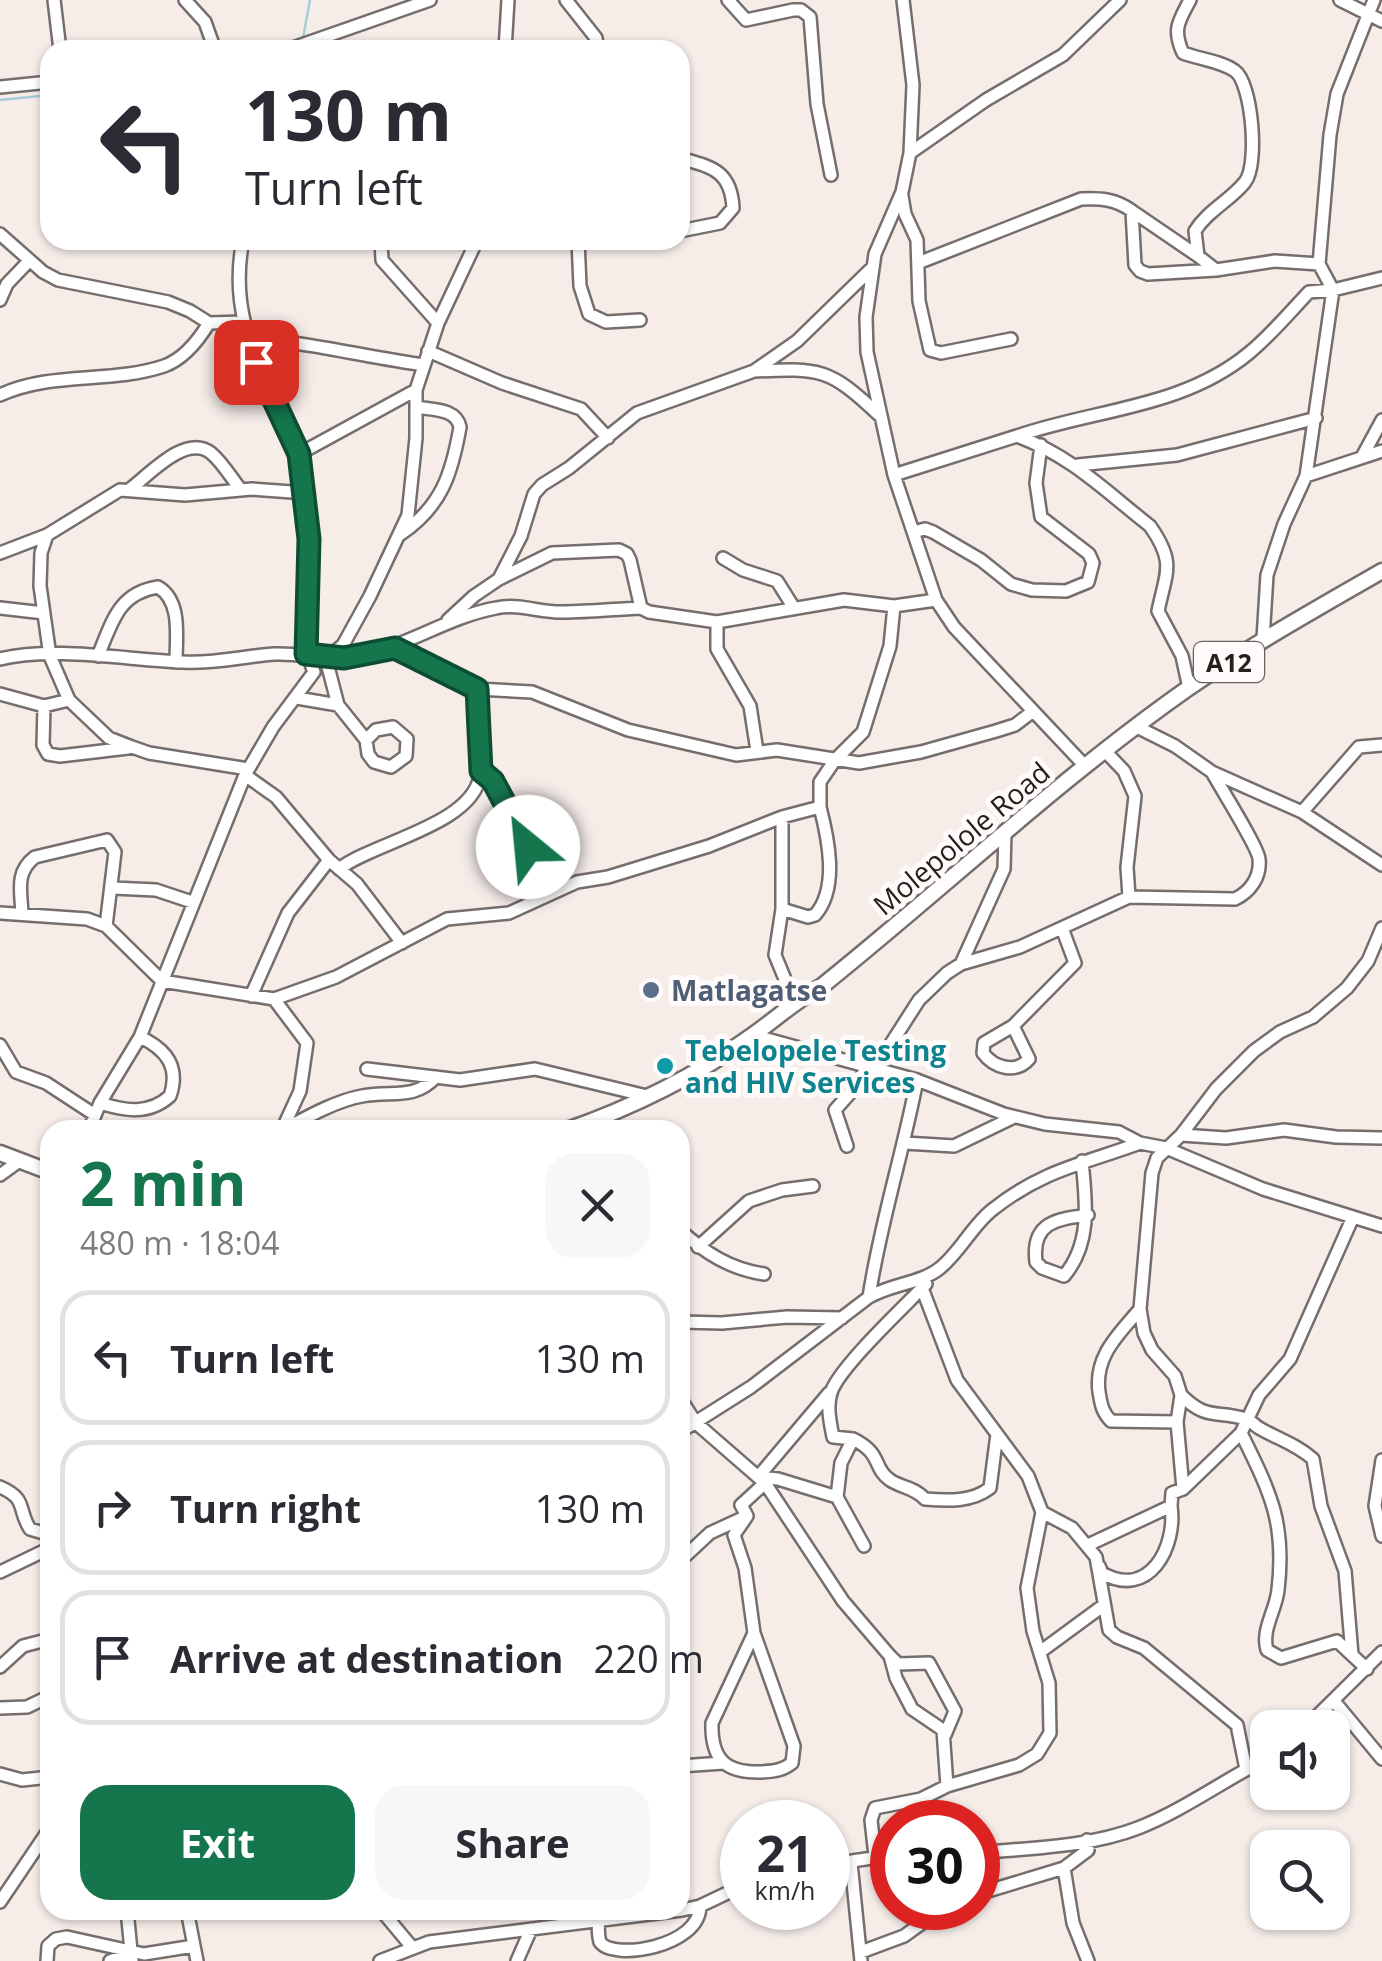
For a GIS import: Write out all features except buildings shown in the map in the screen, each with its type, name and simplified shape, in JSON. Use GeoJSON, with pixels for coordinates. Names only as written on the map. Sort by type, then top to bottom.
{"type":"FeatureCollection","features":[{"type":"Feature","properties":{"kind":"main road","name":"Molepolole Road"},"geometry":{"type":"LineString","coordinates":[[607,1120],[752,1035],[794,1001],[822,986],[1085,766],[1189,688],[1264,639],[1382,571]]}},
{"type":"Feature","properties":{"kind":"main road"},"geometry":{"type":"LineString","coordinates":[[0,1153],[40,1169]]}},
{"type":"Feature","properties":{"kind":"street"},"geometry":{"type":"LineString","coordinates":[[54,0],[59,40]]}},
{"type":"Feature","properties":{"kind":"street"},"geometry":{"type":"LineString","coordinates":[[186,0],[205,22],[211,40]]}},
{"type":"Feature","properties":{"kind":"street"},"geometry":{"type":"LineString","coordinates":[[313,40],[430,0]]}},
{"type":"Feature","properties":{"kind":"street"},"geometry":{"type":"LineString","coordinates":[[506,40],[508,0]]}},
{"type":"Feature","properties":{"kind":"street"},"geometry":{"type":"LineString","coordinates":[[566,0],[596,40]]}},
{"type":"Feature","properties":{"kind":"street"},"geometry":{"type":"LineString","coordinates":[[728,0],[746,20],[793,10],[810,17],[816,104],[831,175]]}},
{"type":"Feature","properties":{"kind":"street"},"geometry":{"type":"LineString","coordinates":[[903,0],[912,85],[910,153],[902,192],[872,267],[866,335],[894,475],[936,600],[954,628],[1085,766]]}},
{"type":"Feature","properties":{"kind":"street"},"geometry":{"type":"LineString","coordinates":[[910,153],[986,100],[1062,55],[1120,0]]}},
{"type":"Feature","properties":{"kind":"street"},"geometry":{"type":"LineString","coordinates":[[1190,0],[1176,24],[1176,39],[1183,52],[1234,70],[1243,80],[1254,153],[1253,168],[1246,181],[1195,231],[1198,256]]}},
{"type":"Feature","properties":{"kind":"street"},"geometry":{"type":"LineString","coordinates":[[1340,0],[1376,18]]}},
{"type":"Feature","properties":{"kind":"street"},"geometry":{"type":"LineString","coordinates":[[1264,639],[1267,575],[1306,476],[1333,290],[1319,264],[1336,94],[1376,18],[1374,0]]}},
{"type":"Feature","properties":{"kind":"street"},"geometry":{"type":"LineString","coordinates":[[326,35],[327,40]]}},
{"type":"Feature","properties":{"kind":"street"},"geometry":{"type":"LineString","coordinates":[[0,86],[40,83]]}},
{"type":"Feature","properties":{"kind":"street"},"geometry":{"type":"LineString","coordinates":[[690,162],[718,172],[732,192],[733,208],[720,224],[690,229]]}},
{"type":"Feature","properties":{"kind":"street"},"geometry":{"type":"LineString","coordinates":[[902,192],[904,214],[917,240],[920,301],[930,350],[941,354],[1010,339]]}},
{"type":"Feature","properties":{"kind":"street"},"geometry":{"type":"LineString","coordinates":[[918,263],[1080,200],[1099,198],[1121,203],[1216,270]]}},
{"type":"Feature","properties":{"kind":"street"},"geometry":{"type":"LineString","coordinates":[[1132,211],[1132,248],[1140,271],[1148,274],[1275,261],[1319,264]]}},
{"type":"Feature","properties":{"kind":"street"},"geometry":{"type":"LineString","coordinates":[[0,234],[29,261],[58,280],[168,302],[208,323],[243,322]]}},
{"type":"Feature","properties":{"kind":"street"},"geometry":{"type":"LineString","coordinates":[[93,1120],[140,1038],[247,772],[273,727],[314,672],[306,654],[306,493],[299,454],[247,339],[239,280],[242,250]]}},
{"type":"Feature","properties":{"kind":"street"},"geometry":{"type":"LineString","coordinates":[[382,250],[382,260],[438,323]]}},
{"type":"Feature","properties":{"kind":"street"},"geometry":{"type":"LineString","coordinates":[[326,658],[342,646],[400,535],[412,500],[416,390],[438,323],[472,250]]}},
{"type":"Feature","properties":{"kind":"street"},"geometry":{"type":"LineString","coordinates":[[578,250],[580,286],[589,314],[606,322],[640,320]]}},
{"type":"Feature","properties":{"kind":"street"},"geometry":{"type":"LineString","coordinates":[[0,300],[8,284],[29,261]]}},
{"type":"Feature","properties":{"kind":"street"},"geometry":{"type":"LineString","coordinates":[[754,371],[798,340],[872,267]]}},
{"type":"Feature","properties":{"kind":"street"},"geometry":{"type":"LineString","coordinates":[[894,475],[1068,420],[1144,405],[1196,386],[1249,353],[1309,292],[1382,278]]}},
{"type":"Feature","properties":{"kind":"street"},"geometry":{"type":"LineString","coordinates":[[0,395],[37,381],[163,366],[196,344],[208,323]]}},
{"type":"Feature","properties":{"kind":"street"},"geometry":{"type":"LineString","coordinates":[[247,339],[301,342],[424,365]]}},
{"type":"Feature","properties":{"kind":"street"},"geometry":{"type":"LineString","coordinates":[[428,350],[502,383],[581,408],[608,438]]}},
{"type":"Feature","properties":{"kind":"street"},"geometry":{"type":"LineString","coordinates":[[499,579],[521,536],[534,494],[650,406],[754,371],[803,369],[824,373],[848,386],[880,415]]}},
{"type":"Feature","properties":{"kind":"street"},"geometry":{"type":"LineString","coordinates":[[299,454],[416,390]]}},
{"type":"Feature","properties":{"kind":"street"},"geometry":{"type":"LineString","coordinates":[[400,535],[418,520],[449,479],[460,427],[460,420],[452,413],[416,407]]}},
{"type":"Feature","properties":{"kind":"street"},"geometry":{"type":"LineString","coordinates":[[1078,465],[1177,454],[1316,418]]}},
{"type":"Feature","properties":{"kind":"street"},"geometry":{"type":"LineString","coordinates":[[1362,456],[1382,420]]}},
{"type":"Feature","properties":{"kind":"street"},"geometry":{"type":"LineString","coordinates":[[1017,436],[1078,465],[1150,526],[1158,538],[1168,573],[1158,611],[1182,656],[1189,688]]}},
{"type":"Feature","properties":{"kind":"street"},"geometry":{"type":"LineString","coordinates":[[914,532],[932,532],[1022,588],[1066,591],[1088,582],[1093,563],[1088,554],[1042,516],[1036,482],[1041,445]]}},
{"type":"Feature","properties":{"kind":"street"},"geometry":{"type":"LineString","coordinates":[[0,553],[48,535],[112,493],[130,488],[178,452],[193,448],[208,450],[241,490]]}},
{"type":"Feature","properties":{"kind":"street"},"geometry":{"type":"LineString","coordinates":[[1306,476],[1382,452]]}},
{"type":"Feature","properties":{"kind":"street"},"geometry":{"type":"LineString","coordinates":[[130,488],[185,495],[241,490],[306,493]]}},
{"type":"Feature","properties":{"kind":"street"},"geometry":{"type":"LineString","coordinates":[[48,535],[39,566],[44,613],[50,656],[69,700],[110,738],[132,748],[247,772],[276,797],[356,884],[402,943]]}},
{"type":"Feature","properties":{"kind":"street"},"geometry":{"type":"LineString","coordinates":[[445,623],[499,579],[552,553],[619,550],[628,554],[641,608]]}},
{"type":"Feature","properties":{"kind":"street"},"geometry":{"type":"LineString","coordinates":[[723,558],[742,570],[777,582],[794,608]]}},
{"type":"Feature","properties":{"kind":"street"},"geometry":{"type":"LineString","coordinates":[[98,656],[128,598],[143,589],[158,587],[172,600],[176,662]]}},
{"type":"Feature","properties":{"kind":"street"},"geometry":{"type":"LineString","coordinates":[[0,660],[19,656],[98,656],[176,662],[306,654],[326,658],[395,648],[445,623],[504,606],[563,612],[641,608],[716,622],[844,600],[894,606],[936,600]]}},
{"type":"Feature","properties":{"kind":"street"},"geometry":{"type":"LineString","coordinates":[[782,909],[808,916],[815,915],[822,904],[830,852],[820,806],[820,782],[863,732],[890,646],[894,606]]}},
{"type":"Feature","properties":{"kind":"street"},"geometry":{"type":"LineString","coordinates":[[0,608],[44,613]]}},
{"type":"Feature","properties":{"kind":"street"},"geometry":{"type":"LineString","coordinates":[[716,622],[717,649],[750,706],[756,751]]}},
{"type":"Feature","properties":{"kind":"street"},"geometry":{"type":"LineString","coordinates":[[395,648],[477,689],[532,692],[628,730],[727,754],[777,750],[860,764],[920,752],[1015,725],[1032,712]]}},
{"type":"Feature","properties":{"kind":"street"},"geometry":{"type":"LineString","coordinates":[[326,658],[338,705],[366,740]]}},
{"type":"Feature","properties":{"kind":"street"},"geometry":{"type":"LineString","coordinates":[[251,996],[288,913],[334,864],[445,819],[476,789],[481,771],[477,689]]}},
{"type":"Feature","properties":{"kind":"street"},"geometry":{"type":"LineString","coordinates":[[0,694],[44,706],[69,700]]}},
{"type":"Feature","properties":{"kind":"street"},"geometry":{"type":"LineString","coordinates":[[298,698],[338,705]]}},
{"type":"Feature","properties":{"kind":"street"},"geometry":{"type":"LineString","coordinates":[[44,706],[44,745],[53,756],[132,748]]}},
{"type":"Feature","properties":{"kind":"street"},"geometry":{"type":"LineString","coordinates":[[1136,727],[1175,746],[1212,772],[1302,812],[1382,865]]}},
{"type":"Feature","properties":{"kind":"street"},"geometry":{"type":"LineString","coordinates":[[1302,812],[1359,746],[1382,745]]}},
{"type":"Feature","properties":{"kind":"street"},"geometry":{"type":"LineString","coordinates":[[1105,750],[1124,771],[1135,796],[1127,867],[1129,897]]}},
{"type":"Feature","properties":{"kind":"street"},"geometry":{"type":"LineString","coordinates":[[481,771],[493,781],[519,826],[546,894]]}},
{"type":"Feature","properties":{"kind":"street"},"geometry":{"type":"LineString","coordinates":[[848,1146],[835,1110],[919,1000],[960,964],[998,955],[1129,897],[1236,898],[1248,893],[1255,882],[1259,858],[1212,772]]}},
{"type":"Feature","properties":{"kind":"street"},"geometry":{"type":"LineString","coordinates":[[0,913],[62,915],[106,926],[162,980],[274,1000],[336,977],[446,919],[509,913],[577,882],[608,877],[709,846],[820,806]]}},
{"type":"Feature","properties":{"kind":"street"},"geometry":{"type":"LineString","coordinates":[[782,817],[782,909],[775,956],[794,1001]]}},
{"type":"Feature","properties":{"kind":"street"},"geometry":{"type":"LineString","coordinates":[[960,964],[1004,869],[1005,833]]}},
{"type":"Feature","properties":{"kind":"street"},"geometry":{"type":"LineString","coordinates":[[22,914],[22,869],[35,857],[107,840],[114,847],[113,888],[106,926]]}},
{"type":"Feature","properties":{"kind":"street"},"geometry":{"type":"LineString","coordinates":[[113,888],[156,890],[192,902]]}},
{"type":"Feature","properties":{"kind":"street"},"geometry":{"type":"LineString","coordinates":[[1014,1026],[1075,964],[1062,928]]}},
{"type":"Feature","properties":{"kind":"street"},"geometry":{"type":"LineString","coordinates":[[1352,1656],[1344,1571],[1321,1506],[1314,1462],[1302,1449],[1248,1419],[1199,1411],[1181,1395],[1174,1376],[1152,1350],[1144,1334],[1140,1308],[1152,1172],[1157,1158],[1254,1051],[1280,1032],[1312,1017],[1347,988],[1368,960],[1382,928]]}},
{"type":"Feature","properties":{"kind":"street"},"geometry":{"type":"LineString","coordinates":[[274,1000],[308,1043],[300,1092],[287,1120]]}},
{"type":"Feature","properties":{"kind":"street"},"geometry":{"type":"LineString","coordinates":[[752,1035],[917,1080],[1014,1117],[1119,1132],[1140,1144],[1166,1148],[1263,1190],[1382,1226]]}},
{"type":"Feature","properties":{"kind":"street"},"geometry":{"type":"LineString","coordinates":[[0,1046],[16,1072],[98,1109],[137,1110],[152,1108],[170,1096],[174,1077],[167,1055],[158,1045],[140,1038]]}},
{"type":"Feature","properties":{"kind":"street"},"geometry":{"type":"LineString","coordinates":[[367,1069],[473,1079],[534,1070],[647,1096]]}},
{"type":"Feature","properties":{"kind":"street"},"geometry":{"type":"LineString","coordinates":[[301,1120],[360,1096],[422,1090],[436,1077]]}},
{"type":"Feature","properties":{"kind":"street"},"geometry":{"type":"LineString","coordinates":[[868,1297],[917,1080]]}},
{"type":"Feature","properties":{"kind":"street"},"geometry":{"type":"LineString","coordinates":[[905,1143],[954,1146],[1014,1117]]}},
{"type":"Feature","properties":{"kind":"street"},"geometry":{"type":"LineString","coordinates":[[1181,1135],[1226,1138],[1284,1130],[1382,1138]]}},
{"type":"Feature","properties":{"kind":"street"},"geometry":{"type":"LineString","coordinates":[[747,1516],[740,1505],[856,1358],[990,1212],[1055,1170],[1140,1144]]}},
{"type":"Feature","properties":{"kind":"street"},"geometry":{"type":"LineString","coordinates":[[1082,1161],[1088,1215],[1075,1263],[1064,1276],[1036,1262],[1039,1236],[1048,1224],[1088,1215]]}},
{"type":"Feature","properties":{"kind":"street"},"geometry":{"type":"LineString","coordinates":[[0,1175],[18,1162]]}},
{"type":"Feature","properties":{"kind":"street"},"geometry":{"type":"LineString","coordinates":[[698,1247],[749,1201],[782,1190],[813,1186]]}},
{"type":"Feature","properties":{"kind":"street"},"geometry":{"type":"LineString","coordinates":[[1042,1512],[1072,1528],[1088,1545],[1102,1573],[1118,1580],[1139,1577],[1152,1570],[1168,1550],[1173,1522],[1172,1493],[1183,1489],[1241,1433],[1259,1395],[1290,1359],[1353,1217]]}},
{"type":"Feature","properties":{"kind":"street"},"geometry":{"type":"LineString","coordinates":[[690,1239],[737,1268],[764,1274]]}},
{"type":"Feature","properties":{"kind":"street"},"geometry":{"type":"LineString","coordinates":[[690,1426],[751,1388],[868,1297],[888,1286],[939,1270]]}},
{"type":"Feature","properties":{"kind":"street"},"geometry":{"type":"LineString","coordinates":[[916,1800],[947,1786],[1019,1765],[1046,1744],[1050,1733],[1049,1683],[1033,1630],[1027,1588],[1042,1512],[1028,1476],[957,1380],[922,1288]]}},
{"type":"Feature","properties":{"kind":"street"},"geometry":{"type":"LineString","coordinates":[[1140,1308],[1112,1340],[1100,1364],[1098,1386],[1103,1412],[1111,1420],[1177,1422]]}},
{"type":"Feature","properties":{"kind":"street"},"geometry":{"type":"LineString","coordinates":[[690,1322],[787,1316],[842,1318]]}},
{"type":"Feature","properties":{"kind":"street"},"geometry":{"type":"LineString","coordinates":[[832,1390],[829,1412],[834,1437],[853,1439],[872,1450],[886,1478],[916,1490],[925,1499],[979,1496],[990,1488],[997,1434]]}},
{"type":"Feature","properties":{"kind":"street"},"geometry":{"type":"LineString","coordinates":[[1181,1395],[1177,1422],[1183,1489]]}},
{"type":"Feature","properties":{"kind":"street"},"geometry":{"type":"LineString","coordinates":[[690,1414],[762,1480],[844,1601],[890,1656],[898,1664],[929,1663],[955,1711],[945,1735],[947,1786]]}},
{"type":"Feature","properties":{"kind":"street"},"geometry":{"type":"LineString","coordinates":[[1241,1433],[1274,1502],[1279,1522],[1280,1579],[1265,1636],[1267,1650],[1281,1658],[1337,1641],[1366,1669]]}},
{"type":"Feature","properties":{"kind":"street"},"geometry":{"type":"LineString","coordinates":[[853,1439],[841,1462],[837,1496],[864,1546]]}},
{"type":"Feature","properties":{"kind":"street"},"geometry":{"type":"LineString","coordinates":[[1382,1460],[1375,1506],[1382,1536]]}},
{"type":"Feature","properties":{"kind":"street"},"geometry":{"type":"LineString","coordinates":[[762,1480],[778,1479],[837,1496]]}},
{"type":"Feature","properties":{"kind":"street"},"geometry":{"type":"LineString","coordinates":[[0,1487],[16,1494],[30,1530],[40,1532]]}},
{"type":"Feature","properties":{"kind":"street"},"geometry":{"type":"LineString","coordinates":[[1088,1545],[1172,1506]]}},
{"type":"Feature","properties":{"kind":"street"},"geometry":{"type":"LineString","coordinates":[[690,1552],[710,1533],[747,1516]]}},
{"type":"Feature","properties":{"kind":"street"},"geometry":{"type":"LineString","coordinates":[[747,1516],[734,1536],[745,1568],[754,1633],[789,1725],[795,1756],[785,1768],[773,1771],[734,1770],[723,1763],[712,1737],[712,1723],[754,1633]]}},
{"type":"Feature","properties":{"kind":"street"},"geometry":{"type":"LineString","coordinates":[[0,1572],[40,1553]]}},
{"type":"Feature","properties":{"kind":"street"},"geometry":{"type":"LineString","coordinates":[[1096,1558],[1110,1630],[1144,1648],[1238,1725],[1246,1768]]}},
{"type":"Feature","properties":{"kind":"street"},"geometry":{"type":"LineString","coordinates":[[1040,1652],[1104,1605]]}},
{"type":"Feature","properties":{"kind":"street"},"geometry":{"type":"LineString","coordinates":[[0,1667],[23,1646],[40,1642]]}},
{"type":"Feature","properties":{"kind":"street"},"geometry":{"type":"LineString","coordinates":[[1325,1710],[1382,1652]]}},
{"type":"Feature","properties":{"kind":"street"},"geometry":{"type":"LineString","coordinates":[[890,1656],[912,1709],[945,1735]]}},
{"type":"Feature","properties":{"kind":"street"},"geometry":{"type":"LineString","coordinates":[[0,1708],[28,1707],[40,1701]]}},
{"type":"Feature","properties":{"kind":"street"},"geometry":{"type":"LineString","coordinates":[[1334,1702],[1382,1758]]}},
{"type":"Feature","properties":{"kind":"street"},"geometry":{"type":"LineString","coordinates":[[690,1765],[723,1763]]}},
{"type":"Feature","properties":{"kind":"street"},"geometry":{"type":"LineString","coordinates":[[1000,1851],[1136,1829],[1210,1792],[1250,1766]]}},
{"type":"Feature","properties":{"kind":"street"},"geometry":{"type":"LineString","coordinates":[[0,1774],[22,1780],[40,1778]]}},
{"type":"Feature","properties":{"kind":"street"},"geometry":{"type":"LineString","coordinates":[[1000,1887],[1064,1868],[1088,1850],[1087,1840]]}},
{"type":"Feature","properties":{"kind":"street"},"geometry":{"type":"LineString","coordinates":[[0,1902],[40,1843]]}},
{"type":"Feature","properties":{"kind":"street"},"geometry":{"type":"LineString","coordinates":[[870,1858],[852,1863],[866,1956],[913,1930]]}},
{"type":"Feature","properties":{"kind":"street"},"geometry":{"type":"LineString","coordinates":[[1064,1868],[1073,1923],[1088,1961]]}},
{"type":"Feature","properties":{"kind":"street"},"geometry":{"type":"LineString","coordinates":[[690,1907],[720,1896]]}},
{"type":"Feature","properties":{"kind":"street"},"geometry":{"type":"LineString","coordinates":[[599,1920],[600,1943],[611,1957],[646,1960],[674,1948],[691,1932],[700,1916],[700,1906]]}},
{"type":"Feature","properties":{"kind":"street"},"geometry":{"type":"LineString","coordinates":[[128,1920],[132,1957]]}},
{"type":"Feature","properties":{"kind":"street"},"geometry":{"type":"LineString","coordinates":[[190,1920],[197,1961]]}},
{"type":"Feature","properties":{"kind":"street"},"geometry":{"type":"LineString","coordinates":[[389,1920],[411,1946]]}},
{"type":"Feature","properties":{"kind":"street"},"geometry":{"type":"LineString","coordinates":[[380,1961],[411,1946],[531,1930],[574,1920]]}},
{"type":"Feature","properties":{"kind":"street"},"geometry":{"type":"LineString","coordinates":[[517,1961],[531,1930]]}},
{"type":"Feature","properties":{"kind":"street"},"geometry":{"type":"LineString","coordinates":[[46,1961],[48,1946],[67,1937],[88,1940],[132,1957]]}},
{"type":"Feature","properties":{"kind":"street"},"geometry":{"type":"LineString","coordinates":[[110,1961],[194,1946]]}},
{"type":"Feature","properties":{"kind":"waterway"},"geometry":{"type":"LineString","coordinates":[[303,38],[310,0]]}},
{"type":"Feature","properties":{"kind":"waterway"},"geometry":{"type":"LineString","coordinates":[[0,100],[40,96]]}},
{"type":"Feature","properties":{"kind":"place","name":"Matlagatse"},"geometry":{"type":"Point","coordinates":[651,990]}},
{"type":"Feature","properties":{"kind":"place","name":"Tebelopele Testing and HIV Services"},"geometry":{"type":"Point","coordinates":[665,1066]}},
{"type":"Feature","properties":{"kind":"route"},"geometry":{"type":"LineString","coordinates":[[256,362],[299,454],[306,493],[306,654],[344,658],[395,648],[477,689],[481,771],[493,781],[528,847]]}}]}
